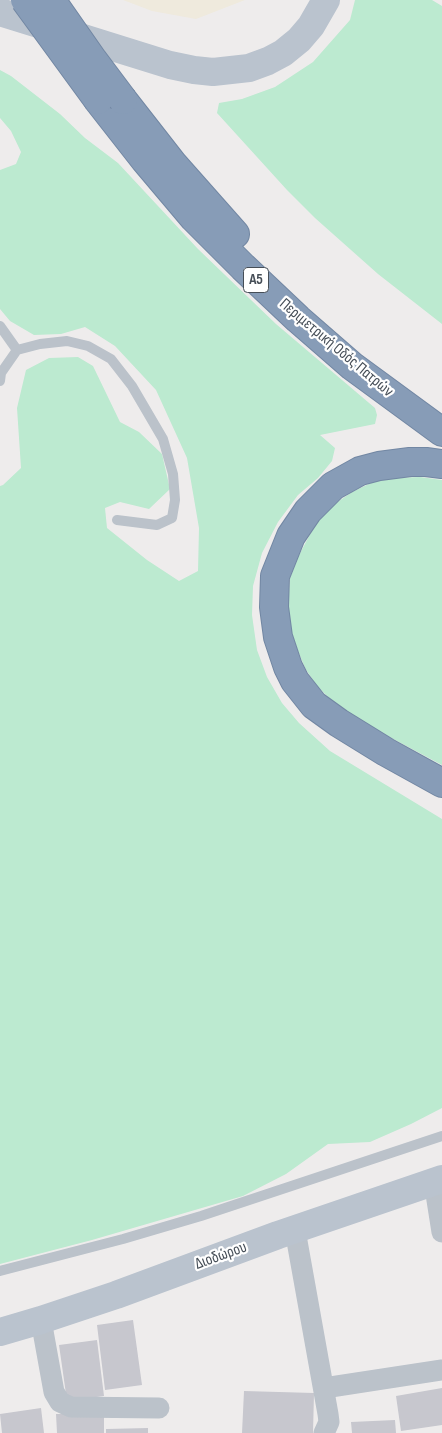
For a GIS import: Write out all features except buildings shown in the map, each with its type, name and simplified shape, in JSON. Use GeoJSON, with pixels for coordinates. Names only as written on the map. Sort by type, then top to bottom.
{"type":"FeatureCollection","features":[{"type":"Feature","properties":{"kind":"highway","name":"Α5"},"geometry":{"type":"LineString","coordinates":[[25,0],[110,100]]}},
{"type":"Feature","properties":{"kind":"highway","name":"Α5"},"geometry":{"type":"LineString","coordinates":[[51,0],[93,60],[110,100]]}},
{"type":"Feature","properties":{"kind":"highway","name":"Περιμετρική Οδός Πατρών"},"geometry":{"type":"LineString","coordinates":[[110,100],[218,217],[311,309],[413,393],[442,413]]}},
{"type":"Feature","properties":{"kind":"highway","name":"Περιμετρική Οδός Πατρών"},"geometry":{"type":"LineString","coordinates":[[110,100],[145,160],[194,218],[298,319],[352,366],[442,432]]}},
{"type":"Feature","properties":{"kind":"highway"},"geometry":{"type":"LineString","coordinates":[[442,464],[410,462],[379,466],[360,471],[333,486],[308,511],[291,536],[275,576],[274,607],[278,638],[288,667],[295,680],[314,705],[339,723],[442,784]]}},
{"type":"Feature","properties":{"kind":"street"},"geometry":{"type":"LineString","coordinates":[[0,12],[170,65],[214,72],[249,68],[283,53],[299,40],[311,26],[326,0]]}},
{"type":"Feature","properties":{"kind":"street"},"geometry":{"type":"LineString","coordinates":[[438,1180],[442,1232]]}},
{"type":"Feature","properties":{"kind":"street","name":"Διοδώρου"},"geometry":{"type":"LineString","coordinates":[[0,1332],[41,1320],[438,1180]]}},
{"type":"Feature","properties":{"kind":"street"},"geometry":{"type":"LineString","coordinates":[[295,1230],[329,1422],[324,1433]]}},
{"type":"Feature","properties":{"kind":"street"},"geometry":{"type":"LineString","coordinates":[[41,1320],[54,1392],[60,1402],[71,1406],[159,1408]]}},
{"type":"Feature","properties":{"kind":"street"},"geometry":{"type":"LineString","coordinates":[[324,1388],[442,1370]]}},
{"type":"Feature","properties":{"kind":"lane"},"geometry":{"type":"LineString","coordinates":[[0,326],[17,350]]}},
{"type":"Feature","properties":{"kind":"lane"},"geometry":{"type":"LineString","coordinates":[[0,381],[1,373],[17,350],[40,344],[67,341],[88,346],[111,359],[132,386],[163,439],[173,474],[175,500],[172,518],[157,525],[117,520]]}},
{"type":"Feature","properties":{"kind":"lane"},"geometry":{"type":"LineString","coordinates":[[0,1271],[201,1216],[442,1136]]}},
{"type":"Feature","properties":{"kind":"green space"},"geometry":{"type":"Polygon","coordinates":[[[355,0],[432,0],[442,6],[442,324],[378,274],[315,218],[217,113],[219,103],[242,99],[275,87],[313,62],[350,20],[355,0]]]}},
{"type":"Feature","properties":{"kind":"green space"},"geometry":{"type":"Polygon","coordinates":[[[0,70],[11,76],[60,114],[85,138],[118,163],[198,249],[276,324],[375,408],[377,415],[375,424],[320,435],[335,448],[332,461],[318,478],[298,495],[278,522],[262,553],[253,586],[252,615],[257,650],[267,677],[282,703],[299,723],[330,751],[442,819],[442,1108],[370,1142],[328,1144],[286,1174],[243,1196],[92,1240],[0,1264],[0,486],[21,468],[17,408],[26,370],[49,358],[78,357],[93,366],[120,422],[139,432],[162,454],[170,489],[149,509],[120,502],[105,508],[107,528],[147,560],[179,581],[198,571],[199,528],[187,458],[156,390],[115,346],[85,327],[61,334],[34,335],[10,321],[0,309],[0,170],[16,164],[21,152],[11,131],[0,118],[0,70]]]}},
{"type":"Feature","properties":{"kind":"green space"},"geometry":{"type":"Polygon","coordinates":[[[420,477],[442,480],[442,765],[369,726],[332,701],[316,685],[305,668],[296,646],[290,627],[288,608],[290,578],[297,559],[316,523],[329,508],[352,492],[373,482],[393,478],[420,477]]]}},
{"type":"Feature","properties":{"kind":"sand"},"geometry":{"type":"Polygon","coordinates":[[[123,0],[245,0],[196,19],[152,11],[123,0]]]}}]}
